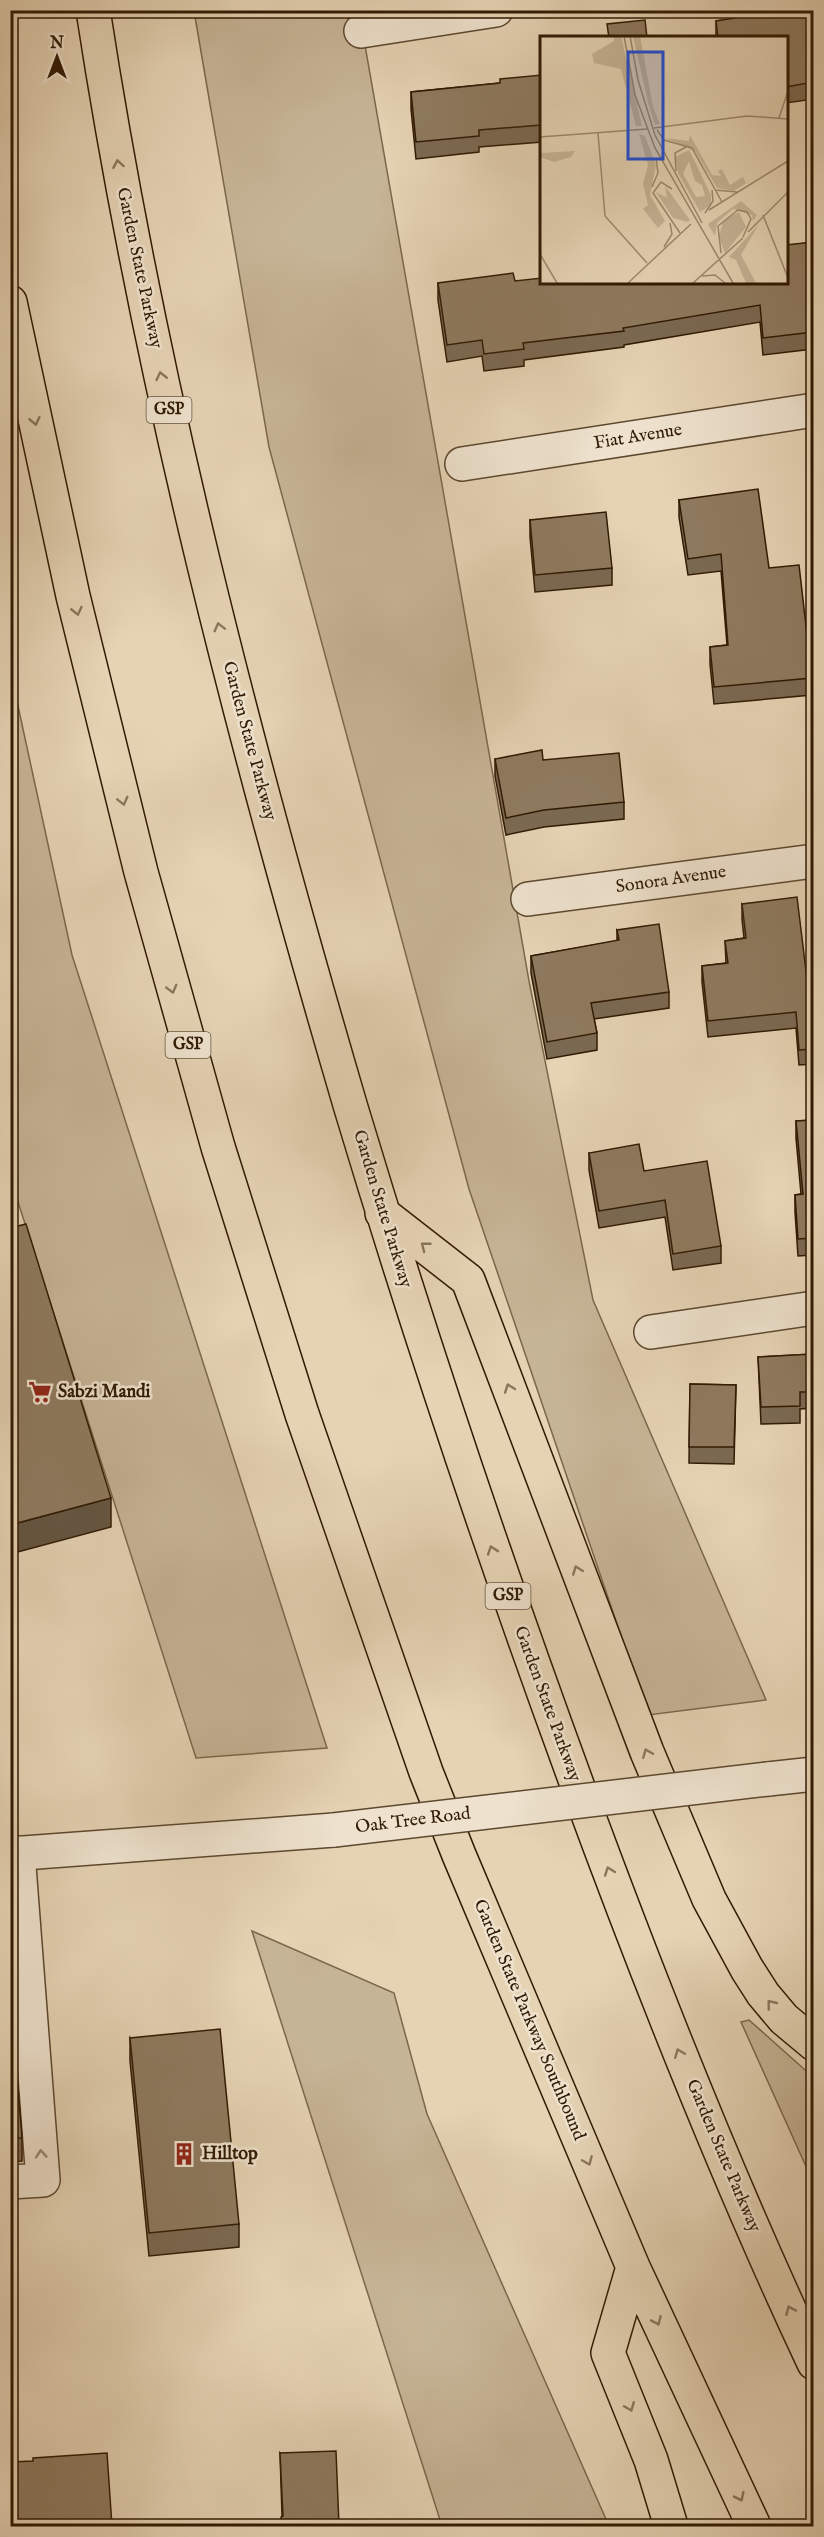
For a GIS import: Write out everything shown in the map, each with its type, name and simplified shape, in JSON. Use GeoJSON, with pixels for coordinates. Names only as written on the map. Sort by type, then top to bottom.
{"type":"FeatureCollection","features":[{"type":"Feature","properties":{"kind":"highway","name":"Garden State Parkway"},"geometry":{"type":"LineString","coordinates":[[93,10],[134,253],[229,669],[296,919],[424,1351],[491,1548],[639,1952],[691,2083],[813,2363]]}},
{"type":"Feature","properties":{"kind":"highway","name":"Garden State Parkway Southbound"},"geometry":{"type":"LineString","coordinates":[[10,302],[42,458],[106,736],[178,1010],[218,1147],[302,1414],[426,1772],[633,2267]]}},
{"type":"Feature","properties":{"kind":"highway"},"geometry":{"type":"LineString","coordinates":[[382,1213],[468,1280],[642,1741],[710,1899],[763,1994],[784,2019],[813,2044]]}},
{"type":"Feature","properties":{"kind":"highway"},"geometry":{"type":"LineString","coordinates":[[633,2267],[608,2353],[651,2460],[671,2526]]}},
{"type":"Feature","properties":{"kind":"highway"},"geometry":{"type":"LineString","coordinates":[[633,2267],[754,2526]]}},
{"type":"Feature","properties":{"kind":"street"},"geometry":{"type":"LineString","coordinates":[[361,31],[496,10]]}},
{"type":"Feature","properties":{"kind":"street","name":"Fiat Avenue"},"geometry":{"type":"LineString","coordinates":[[462,464],[813,410]]}},
{"type":"Feature","properties":{"kind":"street","name":"Sonora Avenue"},"geometry":{"type":"LineString","coordinates":[[528,899],[813,861]]}},
{"type":"Feature","properties":{"kind":"street"},"geometry":{"type":"LineString","coordinates":[[651,1332],[813,1308]]}},
{"type":"Feature","properties":{"kind":"street","name":"Oak Tree Road"},"geometry":{"type":"LineString","coordinates":[[14,1854],[334,1830],[813,1774]]}},
{"type":"Feature","properties":{"kind":"street"},"geometry":{"type":"LineString","coordinates":[[10,2182],[43,2180],[14,1854]]}},
{"type":"Feature","properties":{"kind":"shaded area"},"geometry":{"type":"Polygon","coordinates":[[[194,11],[359,11],[529,981],[593,1300],[766,1700],[648,1715],[469,1189],[269,447],[194,11]]]}},
{"type":"Feature","properties":{"kind":"shaded area"},"geometry":{"type":"Polygon","coordinates":[[[10,669],[72,955],[327,1748],[196,1758],[11,1180],[10,669]]]}},
{"type":"Feature","properties":{"kind":"shaded area"},"geometry":{"type":"Polygon","coordinates":[[[252,1931],[394,1993],[427,2114],[609,2526],[442,2526],[252,1931]]]}},
{"type":"Feature","properties":{"kind":"shaded area"},"geometry":{"type":"Polygon","coordinates":[[[749,2020],[813,2077],[813,2182],[741,2022],[749,2020]]]}},
{"type":"Feature","properties":{"kind":"building"},"geometry":{"type":"Polygon","coordinates":[[[785,10],[813,10],[813,82],[788,87],[788,36],[718,36],[716,21],[785,10]]]}},
{"type":"Feature","properties":{"kind":"building"},"geometry":{"type":"Polygon","coordinates":[[[645,20],[647,36],[609,36],[607,24],[645,20]]]}},
{"type":"Feature","properties":{"kind":"building"},"geometry":{"type":"Polygon","coordinates":[[[540,75],[540,125],[479,130],[479,136],[416,142],[411,92],[500,83],[500,79],[540,75]]]}},
{"type":"Feature","properties":{"kind":"building"},"geometry":{"type":"Polygon","coordinates":[[[813,242],[813,332],[763,338],[760,305],[623,328],[624,331],[523,343],[524,349],[484,354],[482,340],[447,345],[438,283],[513,273],[515,281],[540,278],[540,284],[788,284],[788,245],[813,242]]]}},
{"type":"Feature","properties":{"kind":"building"},"geometry":{"type":"Polygon","coordinates":[[[758,489],[769,568],[799,565],[812,678],[714,687],[710,647],[728,645],[721,554],[688,559],[679,500],[758,489]]]}},
{"type":"Feature","properties":{"kind":"building"},"geometry":{"type":"Polygon","coordinates":[[[606,512],[612,568],[535,575],[530,520],[606,512]]]}},
{"type":"Feature","properties":{"kind":"building"},"geometry":{"type":"Polygon","coordinates":[[[542,750],[543,760],[619,753],[624,802],[544,810],[506,818],[495,759],[542,750]]]}},
{"type":"Feature","properties":{"kind":"building"},"geometry":{"type":"Polygon","coordinates":[[[797,897],[807,979],[813,978],[813,1049],[799,1050],[796,1012],[708,1021],[702,966],[728,963],[725,941],[746,938],[742,904],[797,897]]]}},
{"type":"Feature","properties":{"kind":"building"},"geometry":{"type":"Polygon","coordinates":[[[659,924],[669,992],[591,1003],[597,1033],[547,1042],[531,956],[619,940],[617,930],[659,924]]]}},
{"type":"Feature","properties":{"kind":"building"},"geometry":{"type":"Polygon","coordinates":[[[813,1120],[813,1238],[798,1239],[795,1195],[803,1194],[796,1121],[813,1120]]]}},
{"type":"Feature","properties":{"kind":"building"},"geometry":{"type":"Polygon","coordinates":[[[639,1144],[644,1171],[707,1161],[721,1246],[673,1254],[665,1200],[599,1211],[589,1153],[639,1144]]]}},
{"type":"Feature","properties":{"kind":"building","name":"Sabzi Mandi"},"geometry":{"type":"Polygon","coordinates":[[[26,1224],[111,1498],[10,1525],[10,1228],[26,1224]]]}},
{"type":"Feature","properties":{"kind":"building"},"geometry":{"type":"Polygon","coordinates":[[[813,1354],[813,1392],[800,1392],[800,1406],[761,1407],[758,1357],[813,1354]]]}},
{"type":"Feature","properties":{"kind":"building"},"geometry":{"type":"Polygon","coordinates":[[[690,1384],[736,1385],[734,1447],[689,1447],[690,1384]]]}},
{"type":"Feature","properties":{"kind":"building"},"geometry":{"type":"Polygon","coordinates":[[[10,1992],[22,2138],[10,2138],[10,1992]]]}},
{"type":"Feature","properties":{"kind":"building","name":"Hilltop"},"geometry":{"type":"Polygon","coordinates":[[[220,2029],[239,2224],[149,2233],[130,2038],[220,2029]]]}},
{"type":"Feature","properties":{"kind":"building"},"geometry":{"type":"Polygon","coordinates":[[[336,2451],[339,2526],[281,2526],[283,2516],[280,2453],[336,2451]]]}},
{"type":"Feature","properties":{"kind":"building"},"geometry":{"type":"Polygon","coordinates":[[[107,2453],[112,2526],[10,2526],[10,2462],[33,2461],[33,2458],[107,2453]]]}},
{"type":"Feature","properties":{"kind":"place","name":"Sabzi Mandi"},"geometry":{"type":"Point","coordinates":[40,1392]}},
{"type":"Feature","properties":{"kind":"place","name":"Hilltop"},"geometry":{"type":"Point","coordinates":[184,2154]}}]}
